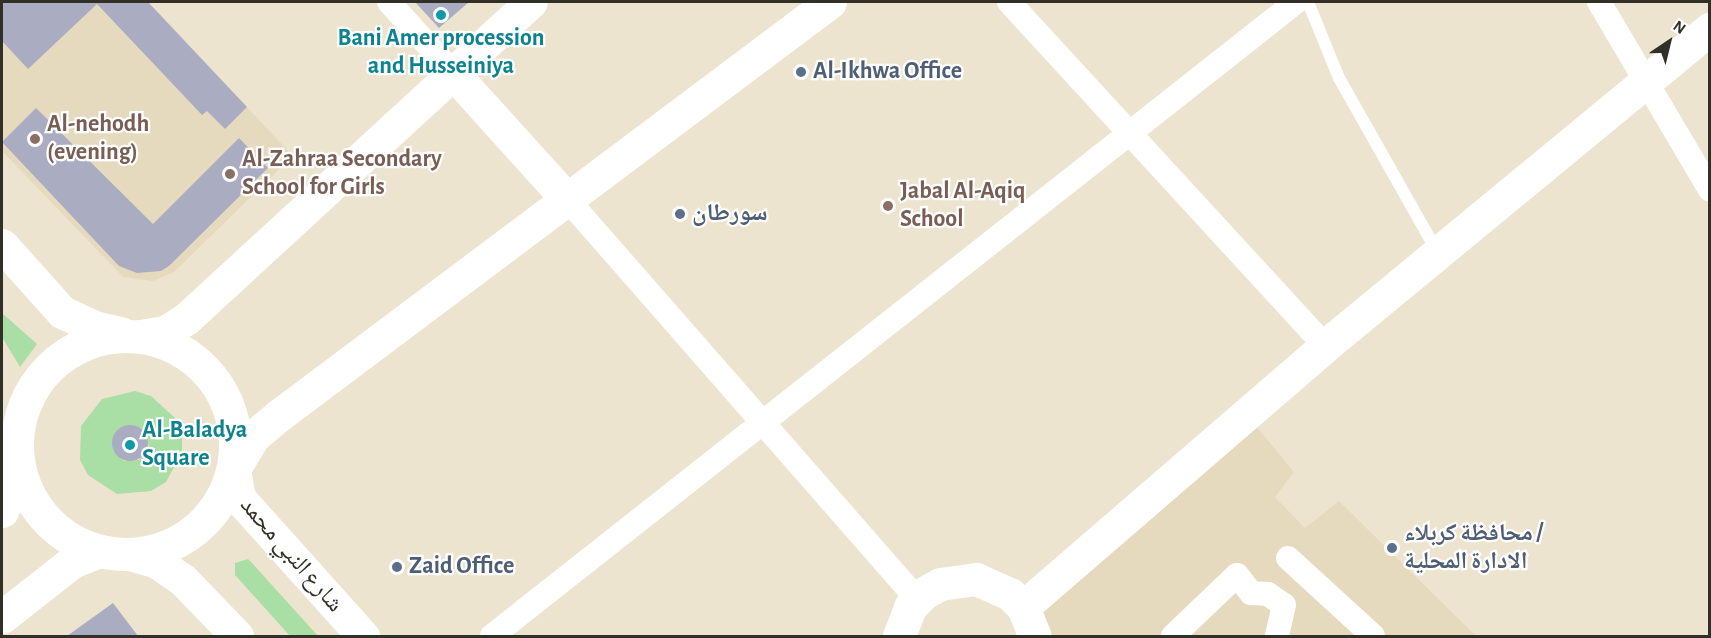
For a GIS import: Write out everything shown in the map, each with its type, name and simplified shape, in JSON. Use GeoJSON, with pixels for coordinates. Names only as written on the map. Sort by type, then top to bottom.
{"type":"FeatureCollection","features":[{"type":"Feature","properties":{"kind":"main road"},"geometry":{"type":"LineString","coordinates":[[2,511],[18,455],[22,411],[35,384],[55,362],[90,342],[110,336],[140,336],[165,332],[187,318],[531,2]]}},
{"type":"Feature","properties":{"kind":"main road"},"geometry":{"type":"LineString","coordinates":[[133,555],[168,547],[198,529],[221,502],[243,451],[265,426],[830,2]]}},
{"type":"Feature","properties":{"kind":"main road"},"geometry":{"type":"LineString","coordinates":[[899,636],[901,625],[918,600],[940,584],[976,579],[994,584],[1029,622],[1325,346],[1710,29]]}},
{"type":"Feature","properties":{"kind":"main road"},"geometry":{"type":"LineString","coordinates":[[453,73],[567,199]]}},
{"type":"Feature","properties":{"kind":"main road"},"geometry":{"type":"LineString","coordinates":[[2,245],[43,295],[62,312],[94,327],[140,336],[175,347],[204,368],[225,398],[236,433],[234,469]]}},
{"type":"Feature","properties":{"kind":"main road"},"geometry":{"type":"LineString","coordinates":[[2,409],[29,495],[41,514],[77,543],[99,551],[133,555],[157,562],[196,591],[237,636]]}},
{"type":"Feature","properties":{"kind":"main road","name":"شارع النبي محمد"},"geometry":{"type":"LineString","coordinates":[[234,469],[235,489],[260,523],[363,636]]}},
{"type":"Feature","properties":{"kind":"main road"},"geometry":{"type":"LineString","coordinates":[[2,617],[72,562],[99,551]]}},
{"type":"Feature","properties":{"kind":"street"},"geometry":{"type":"LineString","coordinates":[[389,2],[453,73]]}},
{"type":"Feature","properties":{"kind":"street"},"geometry":{"type":"LineString","coordinates":[[1009,2],[1325,346]]}},
{"type":"Feature","properties":{"kind":"street"},"geometry":{"type":"LineString","coordinates":[[492,636],[1296,2]]}},
{"type":"Feature","properties":{"kind":"street"},"geometry":{"type":"LineString","coordinates":[[1599,2],[1710,190]]}},
{"type":"Feature","properties":{"kind":"street"},"geometry":{"type":"LineString","coordinates":[[567,199],[918,600]]}},
{"type":"Feature","properties":{"kind":"street"},"geometry":{"type":"LineString","coordinates":[[1288,558],[1359,632]]}},
{"type":"Feature","properties":{"kind":"street"},"geometry":{"type":"LineString","coordinates":[[1173,636],[1237,575],[1251,593],[1268,594],[1284,605],[1277,636]]}},
{"type":"Feature","properties":{"kind":"lane"},"geometry":{"type":"LineString","coordinates":[[1308,2],[1339,78],[1438,252]]}},
{"type":"Feature","properties":{"kind":"shaded area"},"geometry":{"type":"Polygon","coordinates":[[[2,2],[148,2],[293,156],[174,272],[153,281],[123,277],[2,151],[2,2]]]}},
{"type":"Feature","properties":{"kind":"shaded area"},"geometry":{"type":"Polygon","coordinates":[[[1248,416],[1294,472],[1275,497],[1305,528],[1339,501],[1476,636],[1035,636],[1023,607],[1248,416]]]}},
{"type":"Feature","properties":{"kind":"green space"},"geometry":{"type":"Polygon","coordinates":[[[2,313],[37,344],[20,367],[2,337],[2,313]]]}},
{"type":"Feature","properties":{"kind":"green space"},"geometry":{"type":"Polygon","coordinates":[[[135,391],[151,396],[176,419],[182,435],[182,452],[166,482],[151,491],[117,494],[88,475],[80,460],[81,426],[102,399],[135,391]],[[133,425],[119,429],[114,435],[113,450],[124,461],[139,460],[149,448],[146,433],[133,425]]]}},
{"type":"Feature","properties":{"kind":"green space"},"geometry":{"type":"Polygon","coordinates":[[[248,559],[318,636],[290,636],[235,575],[235,563],[248,559]]]}},
{"type":"Feature","properties":{"kind":"building"},"geometry":{"type":"Polygon","coordinates":[[[2,2],[148,2],[247,107],[225,129],[207,111],[202,115],[97,4],[28,69],[2,41],[2,2]]]}},
{"type":"Feature","properties":{"kind":"building","name":"Bani Amer procession and Husseiniya"},"geometry":{"type":"Polygon","coordinates":[[[415,2],[469,2],[439,28],[415,2]]]}},
{"type":"Feature","properties":{"kind":"building"},"geometry":{"type":"Polygon","coordinates":[[[36,108],[153,224],[239,138],[268,168],[169,266],[161,271],[137,273],[119,266],[2,142],[36,108]]]}},
{"type":"Feature","properties":{"kind":"building","name":"Al-Baladya Square"},"geometry":{"type":"Polygon","coordinates":[[[130,425],[143,430],[148,443],[143,456],[130,461],[117,456],[112,443],[117,430],[130,425]]]}},
{"type":"Feature","properties":{"kind":"building"},"geometry":{"type":"Polygon","coordinates":[[[113,603],[138,636],[67,636],[113,603]]]}},
{"type":"Feature","properties":{"kind":"place","name":"Bani Amer procession and Husseiniya"},"geometry":{"type":"Point","coordinates":[441,15]}},
{"type":"Feature","properties":{"kind":"place","name":"Al-Ikhwa Office"},"geometry":{"type":"Point","coordinates":[801,72]}},
{"type":"Feature","properties":{"kind":"place","name":"Al-nehodh (evening)"},"geometry":{"type":"Point","coordinates":[35,139]}},
{"type":"Feature","properties":{"kind":"place","name":"Al-Zahraa Secondary School for Girls"},"geometry":{"type":"Point","coordinates":[230,174]}},
{"type":"Feature","properties":{"kind":"place","name":"Jabal Al-Aqiq School"},"geometry":{"type":"Point","coordinates":[888,206]}},
{"type":"Feature","properties":{"kind":"place","name":"سورطان"},"geometry":{"type":"Point","coordinates":[680,214]}},
{"type":"Feature","properties":{"kind":"place","name":"Al-Baladya Square"},"geometry":{"type":"Point","coordinates":[130,445]}},
{"type":"Feature","properties":{"kind":"place","name":"محافظة كربلاء / الادارة المحلية"},"geometry":{"type":"Point","coordinates":[1392,548]}},
{"type":"Feature","properties":{"kind":"place","name":"Zaid Office"},"geometry":{"type":"Point","coordinates":[397,567]}}]}
